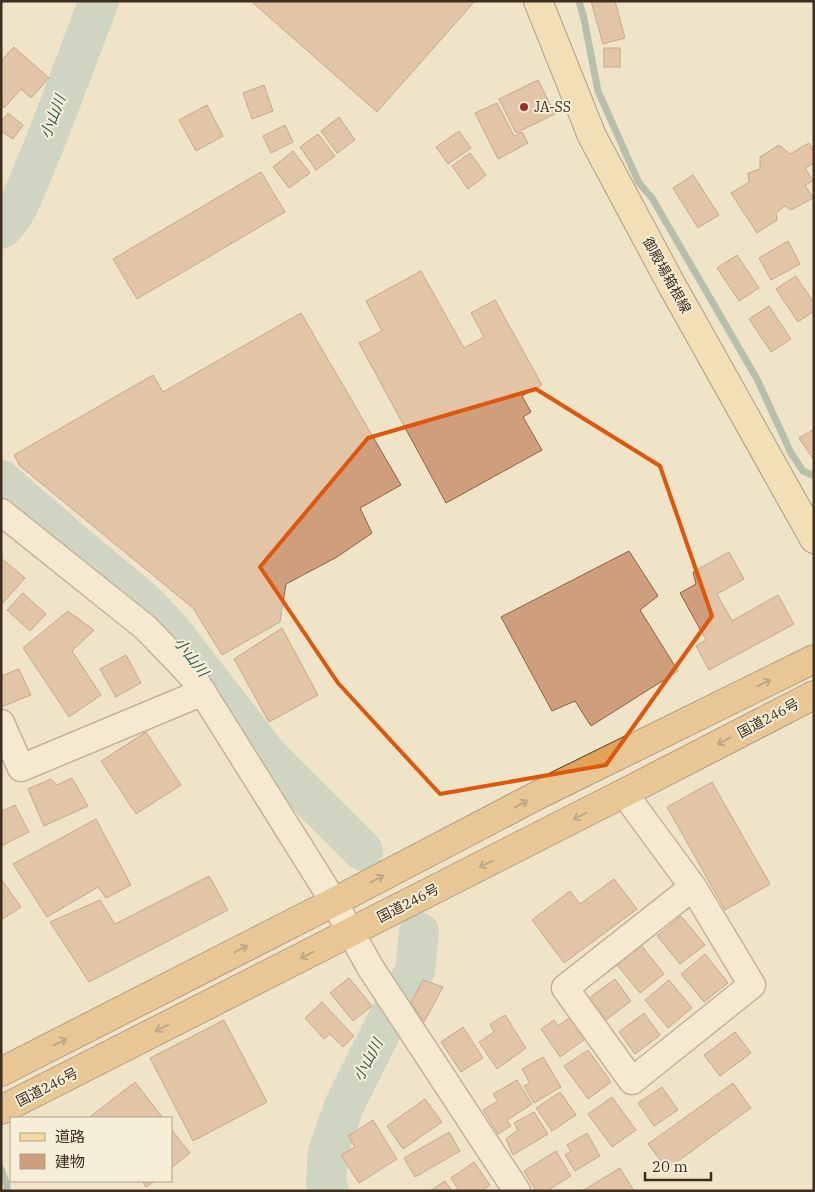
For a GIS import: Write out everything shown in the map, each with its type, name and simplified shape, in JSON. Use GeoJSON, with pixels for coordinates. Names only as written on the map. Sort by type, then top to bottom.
{"type":"FeatureCollection","features":[{"type":"Feature","properties":{"kind":"highway"},"geometry":{"type":"LineString","coordinates":[[8,1066],[334,902],[538,795],[814,659]]}},
{"type":"Feature","properties":{"kind":"highway","name":"国道246号"},"geometry":{"type":"LineString","coordinates":[[1,1110],[814,695]]}},
{"type":"Feature","properties":{"kind":"highway"},"geometry":{"type":"LineString","coordinates":[[11,1117],[23,1110],[41,1090]]}},
{"type":"Feature","properties":{"kind":"main road","name":"御殿場箱根線"},"geometry":{"type":"LineString","coordinates":[[538,1],[592,136],[814,539]]}},
{"type":"Feature","properties":{"kind":"street"},"geometry":{"type":"LineString","coordinates":[[1,512],[146,628],[193,677],[334,902],[370,968],[517,1191]]}},
{"type":"Feature","properties":{"kind":"street"},"geometry":{"type":"LineString","coordinates":[[1,723],[21,768],[203,692]]}},
{"type":"Feature","properties":{"kind":"street"},"geometry":{"type":"LineString","coordinates":[[624,793],[693,887],[752,985],[632,1081],[565,988],[693,887]]}},
{"type":"Feature","properties":{"kind":"highlighted area"},"geometry":{"type":"Polygon","coordinates":[[[536,389],[660,466],[712,616],[606,765],[440,794],[338,683],[260,567],[368,438],[536,389]]]}},
{"type":"Feature","properties":{"kind":"building"},"geometry":{"type":"Polygon","coordinates":[[[251,1],[475,1],[377,112],[251,1]]]}},
{"type":"Feature","properties":{"kind":"building"},"geometry":{"type":"Polygon","coordinates":[[[591,1],[615,1],[625,38],[603,44],[591,1]]]}},
{"type":"Feature","properties":{"kind":"building"},"geometry":{"type":"Polygon","coordinates":[[[14,47],[49,78],[31,98],[21,89],[4,108],[1,105],[1,61],[14,47]]]}},
{"type":"Feature","properties":{"kind":"building"},"geometry":{"type":"Polygon","coordinates":[[[604,48],[620,48],[620,67],[604,67],[604,48]]]}},
{"type":"Feature","properties":{"kind":"building"},"geometry":{"type":"Polygon","coordinates":[[[538,80],[555,114],[516,133],[499,99],[538,80]]]}},
{"type":"Feature","properties":{"kind":"building"},"geometry":{"type":"Polygon","coordinates":[[[264,85],[273,111],[252,119],[243,93],[264,85]]]}},
{"type":"Feature","properties":{"kind":"building"},"geometry":{"type":"Polygon","coordinates":[[[497,103],[514,136],[522,132],[528,143],[498,159],[475,113],[497,103]]]}},
{"type":"Feature","properties":{"kind":"building"},"geometry":{"type":"Polygon","coordinates":[[[207,105],[223,136],[196,151],[179,120],[207,105]]]}},
{"type":"Feature","properties":{"kind":"building"},"geometry":{"type":"Polygon","coordinates":[[[8,113],[23,125],[13,139],[1,131],[1,122],[8,113]]]}},
{"type":"Feature","properties":{"kind":"building"},"geometry":{"type":"Polygon","coordinates":[[[339,117],[355,140],[337,153],[321,131],[339,117]]]}},
{"type":"Feature","properties":{"kind":"building"},"geometry":{"type":"Polygon","coordinates":[[[285,125],[293,142],[271,153],[263,136],[285,125]]]}},
{"type":"Feature","properties":{"kind":"building"},"geometry":{"type":"Polygon","coordinates":[[[459,131],[471,148],[448,164],[436,147],[459,131]]]}},
{"type":"Feature","properties":{"kind":"building"},"geometry":{"type":"Polygon","coordinates":[[[318,134],[335,156],[316,170],[300,147],[318,134]]]}},
{"type":"Feature","properties":{"kind":"building"},"geometry":{"type":"Polygon","coordinates":[[[809,143],[814,152],[814,163],[805,168],[813,181],[805,185],[813,198],[791,210],[785,206],[776,213],[777,220],[757,233],[731,193],[749,182],[748,173],[760,169],[760,157],[779,145],[790,154],[809,143]]]}},
{"type":"Feature","properties":{"kind":"building"},"geometry":{"type":"Polygon","coordinates":[[[293,151],[310,173],[289,188],[273,167],[293,151]]]}},
{"type":"Feature","properties":{"kind":"building"},"geometry":{"type":"Polygon","coordinates":[[[470,153],[486,175],[468,189],[452,166],[470,153]]]}},
{"type":"Feature","properties":{"kind":"building"},"geometry":{"type":"Polygon","coordinates":[[[261,172],[285,212],[137,299],[113,259],[261,172]]]}},
{"type":"Feature","properties":{"kind":"building"},"geometry":{"type":"Polygon","coordinates":[[[693,175],[719,215],[698,228],[673,188],[693,175]]]}},
{"type":"Feature","properties":{"kind":"building"},"geometry":{"type":"Polygon","coordinates":[[[788,241],[800,264],[771,280],[759,258],[788,241]]]}},
{"type":"Feature","properties":{"kind":"building"},"geometry":{"type":"Polygon","coordinates":[[[737,255],[759,288],[739,301],[717,268],[737,255]]]}},
{"type":"Feature","properties":{"kind":"building"},"geometry":{"type":"Polygon","coordinates":[[[421,271],[464,348],[484,337],[471,313],[495,300],[542,385],[522,396],[531,412],[523,417],[542,450],[446,503],[359,343],[382,331],[366,301],[421,271]]]}},
{"type":"Feature","properties":{"kind":"building"},"geometry":{"type":"Polygon","coordinates":[[[796,276],[814,303],[814,311],[798,322],[776,289],[796,276]]]}},
{"type":"Feature","properties":{"kind":"building"},"geometry":{"type":"Polygon","coordinates":[[[769,306],[791,339],[771,352],[749,319],[769,306]]]}},
{"type":"Feature","properties":{"kind":"building"},"geometry":{"type":"Polygon","coordinates":[[[301,313],[401,485],[360,508],[372,533],[337,557],[286,584],[280,622],[222,655],[193,608],[20,466],[14,455],[153,375],[163,392],[301,313]]]}},
{"type":"Feature","properties":{"kind":"building"},"geometry":{"type":"Polygon","coordinates":[[[814,429],[814,460],[799,438],[814,429]]]}},
{"type":"Feature","properties":{"kind":"building"},"geometry":{"type":"Polygon","coordinates":[[[629,551],[658,596],[640,610],[678,671],[591,726],[575,701],[552,711],[501,617],[629,551]]]}},
{"type":"Feature","properties":{"kind":"building"},"geometry":{"type":"Polygon","coordinates":[[[729,552],[744,579],[717,594],[732,621],[778,595],[794,624],[709,670],[696,646],[706,640],[680,593],[696,584],[693,572],[729,552]]]}},
{"type":"Feature","properties":{"kind":"building"},"geometry":{"type":"Polygon","coordinates":[[[1,558],[25,578],[1,605],[1,558]]]}},
{"type":"Feature","properties":{"kind":"building"},"geometry":{"type":"Polygon","coordinates":[[[23,593],[46,614],[30,631],[7,610],[23,593]]]}},
{"type":"Feature","properties":{"kind":"building"},"geometry":{"type":"Polygon","coordinates":[[[68,611],[94,630],[72,651],[101,695],[69,717],[23,648],[68,611]]]}},
{"type":"Feature","properties":{"kind":"building"},"geometry":{"type":"Polygon","coordinates":[[[282,628],[318,695],[269,722],[234,659],[282,628]]]}},
{"type":"Feature","properties":{"kind":"building"},"geometry":{"type":"Polygon","coordinates":[[[126,655],[141,683],[116,697],[100,669],[126,655]]]}},
{"type":"Feature","properties":{"kind":"building"},"geometry":{"type":"Polygon","coordinates":[[[19,669],[31,695],[1,707],[1,676],[19,669]]]}},
{"type":"Feature","properties":{"kind":"building"},"geometry":{"type":"Polygon","coordinates":[[[146,732],[181,785],[136,814],[101,761],[146,732]]]}},
{"type":"Feature","properties":{"kind":"building"},"geometry":{"type":"Polygon","coordinates":[[[72,778],[88,806],[44,826],[28,789],[51,779],[57,785],[72,778]]]}},
{"type":"Feature","properties":{"kind":"building"},"geometry":{"type":"Polygon","coordinates":[[[712,782],[770,884],[725,910],[667,807],[712,782]]]}},
{"type":"Feature","properties":{"kind":"building"},"geometry":{"type":"Polygon","coordinates":[[[15,805],[29,832],[1,846],[1,812],[15,805]]]}},
{"type":"Feature","properties":{"kind":"building"},"geometry":{"type":"Polygon","coordinates":[[[96,819],[131,885],[106,898],[98,887],[47,917],[13,864],[96,819]]]}},
{"type":"Feature","properties":{"kind":"building"},"geometry":{"type":"Polygon","coordinates":[[[209,876],[228,910],[89,982],[50,922],[100,900],[115,924],[209,876]]]}},
{"type":"Feature","properties":{"kind":"building"},"geometry":{"type":"Polygon","coordinates":[[[1,879],[21,907],[1,920],[1,879]]]}},
{"type":"Feature","properties":{"kind":"building"},"geometry":{"type":"Polygon","coordinates":[[[614,879],[637,909],[564,963],[532,920],[570,891],[580,904],[614,879]]]}},
{"type":"Feature","properties":{"kind":"building"},"geometry":{"type":"Polygon","coordinates":[[[681,916],[705,945],[680,964],[657,936],[681,916]]]}},
{"type":"Feature","properties":{"kind":"building"},"geometry":{"type":"Polygon","coordinates":[[[641,945],[664,974],[640,993],[617,965],[641,945]]]}},
{"type":"Feature","properties":{"kind":"building"},"geometry":{"type":"Polygon","coordinates":[[[705,954],[728,983],[704,1002],[681,974],[705,954]]]}},
{"type":"Feature","properties":{"kind":"building"},"geometry":{"type":"Polygon","coordinates":[[[349,978],[372,1006],[353,1021],[330,993],[349,978]]]}},
{"type":"Feature","properties":{"kind":"building"},"geometry":{"type":"Polygon","coordinates":[[[615,979],[631,1001],[606,1020],[589,998],[615,979]]]}},
{"type":"Feature","properties":{"kind":"building"},"geometry":{"type":"Polygon","coordinates":[[[423,980],[443,987],[424,1022],[411,1003],[423,980]]]}},
{"type":"Feature","properties":{"kind":"building"},"geometry":{"type":"Polygon","coordinates":[[[669,980],[692,1008],[668,1028],[645,1000],[669,980]]]}},
{"type":"Feature","properties":{"kind":"building"},"geometry":{"type":"Polygon","coordinates":[[[322,1002],[354,1036],[343,1047],[330,1034],[324,1039],[305,1018],[322,1002]]]}},
{"type":"Feature","properties":{"kind":"building"},"geometry":{"type":"Polygon","coordinates":[[[644,1013],[660,1035],[635,1054],[619,1032],[644,1013]]]}},
{"type":"Feature","properties":{"kind":"building"},"geometry":{"type":"Polygon","coordinates":[[[505,1015],[526,1048],[497,1069],[479,1042],[494,1032],[490,1024],[505,1015]]]}},
{"type":"Feature","properties":{"kind":"building"},"geometry":{"type":"Polygon","coordinates":[[[573,1015],[588,1037],[560,1057],[541,1029],[554,1020],[558,1026],[573,1015]]]}},
{"type":"Feature","properties":{"kind":"building"},"geometry":{"type":"Polygon","coordinates":[[[224,1020],[267,1102],[193,1141],[150,1058],[224,1020]]]}},
{"type":"Feature","properties":{"kind":"building"},"geometry":{"type":"Polygon","coordinates":[[[463,1027],[483,1058],[461,1072],[441,1042],[463,1027]]]}},
{"type":"Feature","properties":{"kind":"building"},"geometry":{"type":"Polygon","coordinates":[[[735,1032],[751,1053],[720,1076],[704,1055],[735,1032]]]}},
{"type":"Feature","properties":{"kind":"building"},"geometry":{"type":"Polygon","coordinates":[[[588,1050],[611,1082],[588,1099],[564,1066],[588,1050]]]}},
{"type":"Feature","properties":{"kind":"building"},"geometry":{"type":"Polygon","coordinates":[[[543,1057],[561,1087],[534,1103],[524,1086],[530,1083],[522,1069],[543,1057]]]}},
{"type":"Feature","properties":{"kind":"building"},"geometry":{"type":"Polygon","coordinates":[[[517,1080],[532,1104],[507,1120],[511,1126],[498,1134],[483,1110],[498,1101],[493,1094],[517,1080]]]}},
{"type":"Feature","properties":{"kind":"building"},"geometry":{"type":"Polygon","coordinates":[[[135,1082],[162,1117],[92,1117],[135,1082]]]}},
{"type":"Feature","properties":{"kind":"building"},"geometry":{"type":"Polygon","coordinates":[[[733,1083],[751,1108],[667,1169],[648,1144],[733,1083]]]}},
{"type":"Feature","properties":{"kind":"building"},"geometry":{"type":"Polygon","coordinates":[[[662,1087],[678,1110],[654,1126],[638,1103],[662,1087]]]}},
{"type":"Feature","properties":{"kind":"building"},"geometry":{"type":"Polygon","coordinates":[[[560,1092],[576,1115],[552,1131],[536,1108],[560,1092]]]}},
{"type":"Feature","properties":{"kind":"building"},"geometry":{"type":"Polygon","coordinates":[[[612,1097],[636,1130],[612,1147],[588,1114],[612,1097]]]}},
{"type":"Feature","properties":{"kind":"building"},"geometry":{"type":"Polygon","coordinates":[[[425,1099],[442,1122],[403,1149],[387,1126],[425,1099]]]}},
{"type":"Feature","properties":{"kind":"building"},"geometry":{"type":"Polygon","coordinates":[[[534,1112],[548,1134],[513,1155],[506,1139],[518,1130],[514,1123],[534,1112]]]}},
{"type":"Feature","properties":{"kind":"building"},"geometry":{"type":"Polygon","coordinates":[[[373,1120],[397,1159],[359,1183],[341,1155],[355,1147],[348,1136],[373,1120]]]}},
{"type":"Feature","properties":{"kind":"building"},"geometry":{"type":"Polygon","coordinates":[[[172,1130],[190,1153],[172,1167],[172,1130]]]}},
{"type":"Feature","properties":{"kind":"building"},"geometry":{"type":"Polygon","coordinates":[[[449,1132],[460,1151],[415,1177],[404,1158],[449,1132]]]}},
{"type":"Feature","properties":{"kind":"building"},"geometry":{"type":"Polygon","coordinates":[[[587,1133],[600,1156],[575,1171],[565,1155],[571,1151],[567,1145],[587,1133]]]}},
{"type":"Feature","properties":{"kind":"building"},"geometry":{"type":"Polygon","coordinates":[[[556,1151],[571,1176],[547,1191],[536,1191],[524,1171],[556,1151]]]}},
{"type":"Feature","properties":{"kind":"building"},"geometry":{"type":"Polygon","coordinates":[[[474,1162],[490,1185],[482,1191],[459,1191],[451,1178],[474,1162]]]}},
{"type":"Feature","properties":{"kind":"building"},"geometry":{"type":"Polygon","coordinates":[[[620,1168],[634,1191],[582,1191],[620,1168]]]}},
{"type":"Feature","properties":{"kind":"building"},"geometry":{"type":"Polygon","coordinates":[[[445,1181],[452,1191],[430,1191],[445,1181]]]}},
{"type":"Feature","properties":{"kind":"building"},"geometry":{"type":"Polygon","coordinates":[[[143,1182],[154,1182],[146,1187],[143,1182]]]}},
{"type":"Feature","properties":{"kind":"waterway","name":"小山川"},"geometry":{"type":"LineString","coordinates":[[1,229],[8,222],[22,197],[99,1]]}},
{"type":"Feature","properties":{"kind":"waterway"},"geometry":{"type":"LineString","coordinates":[[579,1],[598,91],[639,183],[652,198],[757,379],[791,453],[803,471],[814,476]]}},
{"type":"Feature","properties":{"kind":"waterway","name":"小山川"},"geometry":{"type":"LineString","coordinates":[[1,480],[142,600],[170,629],[268,756],[363,851]]}},
{"type":"Feature","properties":{"kind":"waterway","name":"小山川"},"geometry":{"type":"LineString","coordinates":[[329,1191],[326,1182],[328,1151],[344,1106],[383,1028],[415,971],[419,932]]}},
{"type":"Feature","properties":{"kind":"waterway"},"geometry":{"type":"LineString","coordinates":[[1,1169],[7,1185],[7,1191]]}},
{"type":"Feature","properties":{"kind":"place","name":"JA-SS"},"geometry":{"type":"Point","coordinates":[524,107]}}]}
